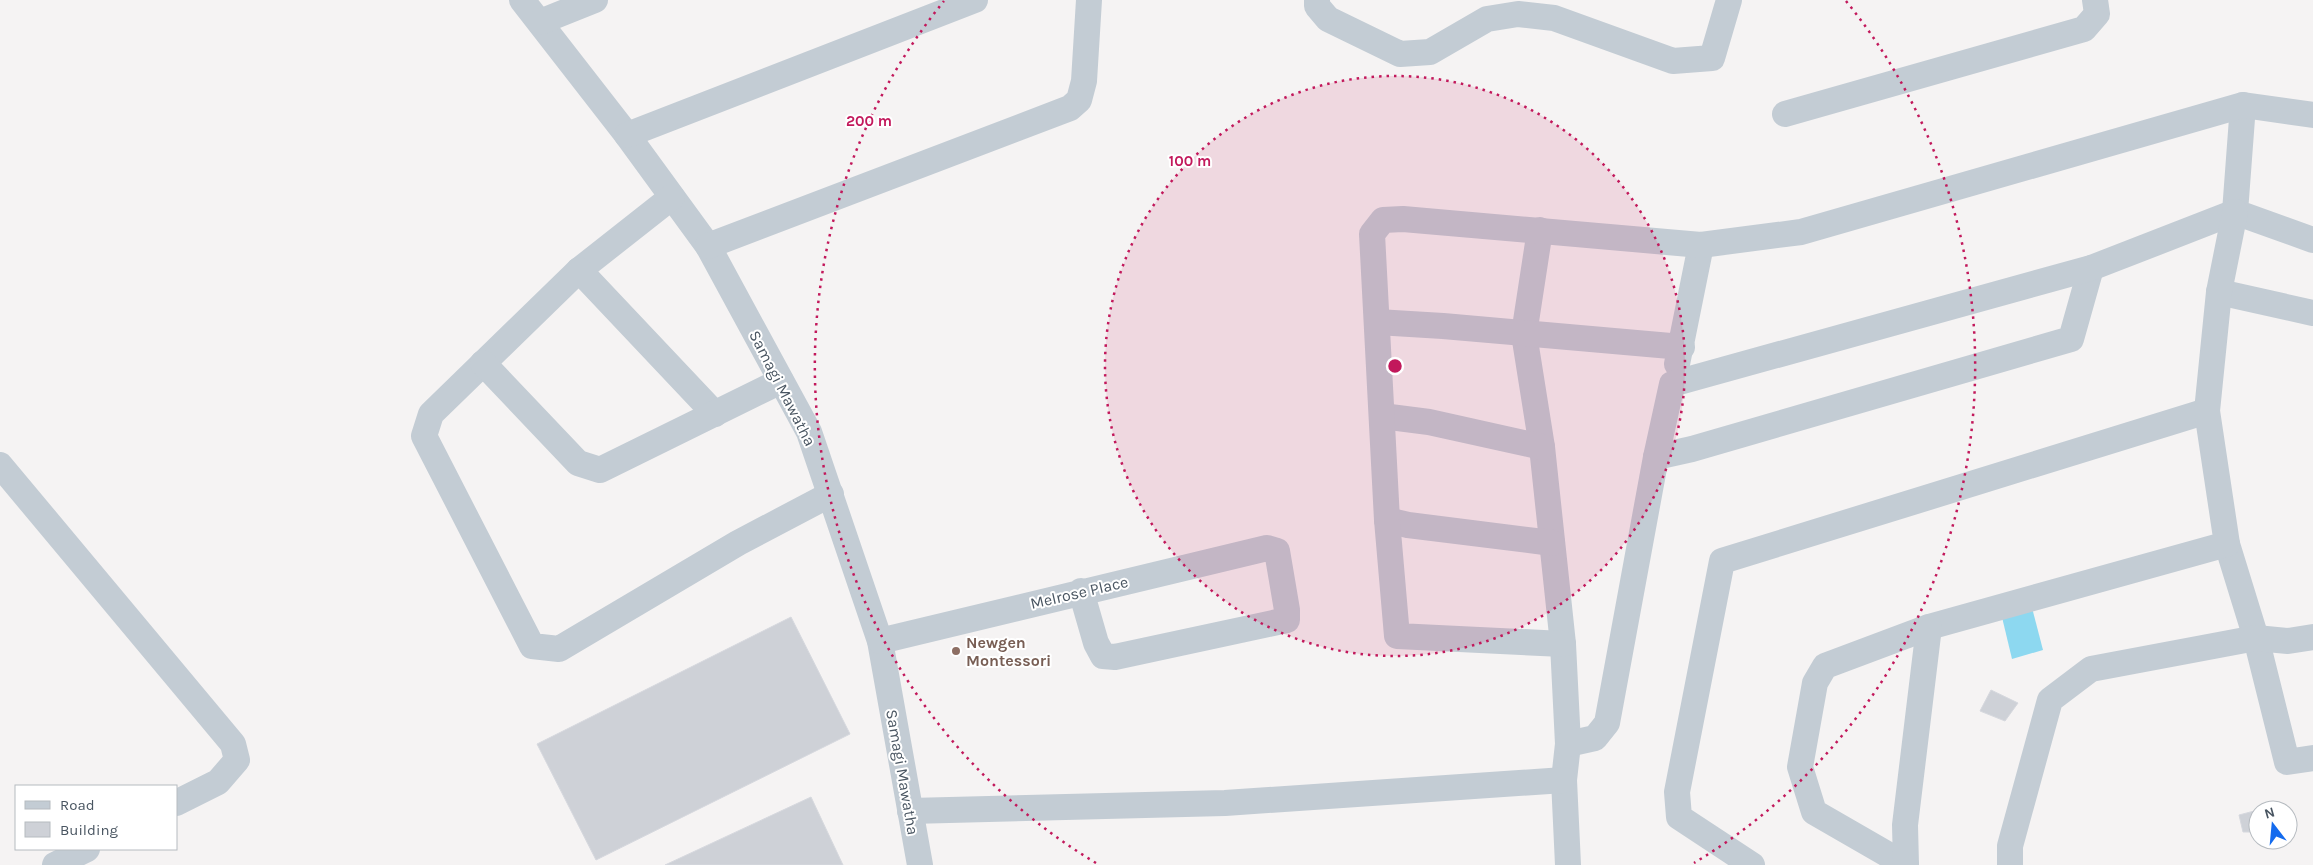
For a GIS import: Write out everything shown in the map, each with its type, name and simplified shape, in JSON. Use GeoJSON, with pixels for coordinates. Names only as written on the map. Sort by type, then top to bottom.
{"type":"FeatureCollection","features":[{"type":"Feature","properties":{"kind":"street","name":"Samagi Mawatha"},"geometry":{"type":"LineString","coordinates":[[522,0],[627,135],[708,246],[809,432],[880,641],[920,865]]}},
{"type":"Feature","properties":{"kind":"street"},"geometry":{"type":"LineString","coordinates":[[540,22],[594,0]]}},
{"type":"Feature","properties":{"kind":"street"},"geometry":{"type":"LineString","coordinates":[[627,135],[975,0]]}},
{"type":"Feature","properties":{"kind":"street"},"geometry":{"type":"LineString","coordinates":[[708,246],[1070,108],[1078,100],[1084,80],[1089,0]]}},
{"type":"Feature","properties":{"kind":"street"},"geometry":{"type":"LineString","coordinates":[[1317,0],[1317,6],[1328,20],[1400,54],[1430,52],[1487,18],[1518,14],[1554,18],[1673,62],[1712,58],[1729,0]]}},
{"type":"Feature","properties":{"kind":"street"},"geometry":{"type":"LineString","coordinates":[[1785,114],[2084,29],[2097,14],[2095,0]]}},
{"type":"Feature","properties":{"kind":"street"},"geometry":{"type":"LineString","coordinates":[[1562,644],[1397,636],[1387,520],[1372,234],[1383,220],[1403,219],[1701,244],[1801,232],[2243,104],[2313,115]]}},
{"type":"Feature","properties":{"kind":"street"},"geometry":{"type":"LineString","coordinates":[[2243,104],[2235,212],[2219,292],[2207,411],[2226,544],[2256,638],[2287,762],[2313,758]]}},
{"type":"Feature","properties":{"kind":"street"},"geometry":{"type":"LineString","coordinates":[[672,198],[579,270],[431,414],[424,436],[532,646],[559,649],[738,543],[831,494]]}},
{"type":"Feature","properties":{"kind":"street"},"geometry":{"type":"LineString","coordinates":[[1672,384],[2091,268],[2235,212],[2313,240]]}},
{"type":"Feature","properties":{"kind":"street"},"geometry":{"type":"LineString","coordinates":[[1540,230],[1524,334],[1542,447],[1562,644],[1568,744],[1564,780],[1568,865]]}},
{"type":"Feature","properties":{"kind":"street"},"geometry":{"type":"LineString","coordinates":[[1568,744],[1594,738],[1606,723],[1656,457],[1682,347],[1701,244]]}},
{"type":"Feature","properties":{"kind":"street"},"geometry":{"type":"LineString","coordinates":[[1656,457],[1692,449],[2071,339],[2091,268]]}},
{"type":"Feature","properties":{"kind":"street"},"geometry":{"type":"LineString","coordinates":[[579,270],[715,414]]}},
{"type":"Feature","properties":{"kind":"street"},"geometry":{"type":"LineString","coordinates":[[2219,292],[2313,313]]}},
{"type":"Feature","properties":{"kind":"street"},"geometry":{"type":"LineString","coordinates":[[1377,322],[1682,347]]}},
{"type":"Feature","properties":{"kind":"street"},"geometry":{"type":"LineString","coordinates":[[483,364],[578,463],[600,470],[782,381]]}},
{"type":"Feature","properties":{"kind":"street"},"geometry":{"type":"LineString","coordinates":[[1752,865],[1679,817],[1677,792],[1722,562],[2207,411]]}},
{"type":"Feature","properties":{"kind":"street"},"geometry":{"type":"LineString","coordinates":[[1382,416],[1429,422],[1542,447]]}},
{"type":"Feature","properties":{"kind":"street"},"geometry":{"type":"LineString","coordinates":[[0,465],[233,744],[237,760],[218,782],[178,802]]}},
{"type":"Feature","properties":{"kind":"street"},"geometry":{"type":"LineString","coordinates":[[1387,520],[1408,525],[1552,543]]}},
{"type":"Feature","properties":{"kind":"street"},"geometry":{"type":"LineString","coordinates":[[1929,628],[1905,824],[1906,865],[1814,812],[1800,767],[1815,683],[1825,666],[1929,628],[2226,544]]}},
{"type":"Feature","properties":{"kind":"street","name":"Melrose Place"},"geometry":{"type":"LineString","coordinates":[[880,641],[1080,591],[1267,548],[1277,551],[1287,620],[1115,657],[1103,656],[1096,643],[1080,591]]}},
{"type":"Feature","properties":{"kind":"street"},"geometry":{"type":"LineString","coordinates":[[2010,865],[2010,846],[2050,700],[2091,669],[2256,638],[2288,641],[2313,637]]}},
{"type":"Feature","properties":{"kind":"street"},"geometry":{"type":"LineString","coordinates":[[910,811],[1225,803],[1564,780]]}},
{"type":"Feature","properties":{"kind":"street"},"geometry":{"type":"LineString","coordinates":[[55,865],[85,850]]}},
{"type":"Feature","properties":{"kind":"water"},"geometry":{"type":"Polygon","coordinates":[[[2031,604],[2043,650],[2012,659],[2001,613],[2031,604]]]}},
{"type":"Feature","properties":{"kind":"building"},"geometry":{"type":"Polygon","coordinates":[[[791,617],[850,734],[596,860],[537,744],[791,617]]]}},
{"type":"Feature","properties":{"kind":"building"},"geometry":{"type":"Polygon","coordinates":[[[1991,690],[2018,703],[2005,721],[1980,711],[1991,690]]]}},
{"type":"Feature","properties":{"kind":"building"},"geometry":{"type":"Polygon","coordinates":[[[811,797],[843,865],[665,865],[811,797]]]}},
{"type":"Feature","properties":{"kind":"building"},"geometry":{"type":"Polygon","coordinates":[[[2248,813],[2248,832],[2243,832],[2239,815],[2248,813]]]}},
{"type":"Feature","properties":{"kind":"place","name":"Newgen Montessori"},"geometry":{"type":"Point","coordinates":[956,651]}}]}
